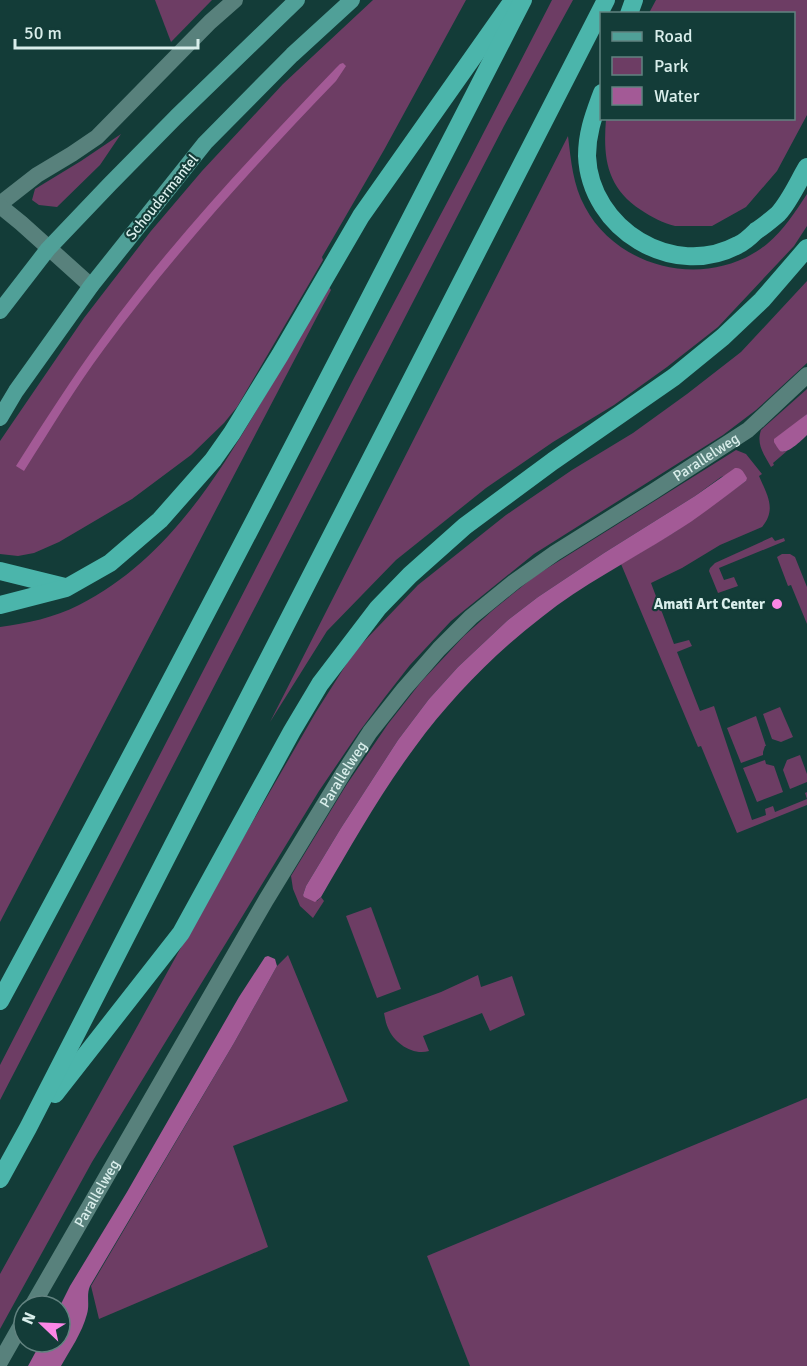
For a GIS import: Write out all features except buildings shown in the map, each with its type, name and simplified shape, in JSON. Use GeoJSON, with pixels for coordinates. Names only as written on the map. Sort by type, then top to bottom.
{"type":"FeatureCollection","features":[{"type":"Feature","properties":{"kind":"highway"},"geometry":{"type":"LineString","coordinates":[[0,605],[66,588],[110,563],[160,520],[213,460],[280,355],[361,216],[514,0]]}},
{"type":"Feature","properties":{"kind":"highway"},"geometry":{"type":"LineString","coordinates":[[0,1002],[102,813],[523,0]]}},
{"type":"Feature","properties":{"kind":"highway"},"geometry":{"type":"LineString","coordinates":[[0,1179],[606,0]]}},
{"type":"Feature","properties":{"kind":"highway"},"geometry":{"type":"LineString","coordinates":[[600,98],[590,124],[587,156],[592,182],[601,203],[616,223],[638,241],[661,251],[692,257],[716,254],[739,245],[779,213],[807,167]]}},
{"type":"Feature","properties":{"kind":"highway"},"geometry":{"type":"LineString","coordinates":[[28,1128],[181,933],[320,684],[378,608],[410,575],[465,526],[553,461],[674,377],[723,337],[762,300],[807,248]]}},
{"type":"Feature","properties":{"kind":"highway"},"geometry":{"type":"LineString","coordinates":[[0,571],[66,588]]}},
{"type":"Feature","properties":{"kind":"main road"},"geometry":{"type":"LineString","coordinates":[[0,311],[48,249],[176,117],[297,0]]}},
{"type":"Feature","properties":{"kind":"main road","name":"Schoudermantel"},"geometry":{"type":"LineString","coordinates":[[0,418],[16,391],[91,286],[205,143],[292,55],[352,0]]}},
{"type":"Feature","properties":{"kind":"street"},"geometry":{"type":"LineString","coordinates":[[91,286],[0,205],[37,175],[97,137],[210,22],[235,0]]}},
{"type":"Feature","properties":{"kind":"street","name":"Parallelweg"},"geometry":{"type":"LineString","coordinates":[[39,1294],[266,900],[364,742],[404,689],[471,617],[514,582],[555,553],[748,430],[807,375]]}},
{"type":"Feature","properties":{"kind":"street"},"geometry":{"type":"LineString","coordinates":[[0,1362],[12,1341]]}},
{"type":"Feature","properties":{"kind":"green space"},"geometry":{"type":"Polygon","coordinates":[[[155,0],[212,0],[171,42],[155,0]]]}},
{"type":"Feature","properties":{"kind":"green space"},"geometry":{"type":"Polygon","coordinates":[[[373,0],[466,0],[322,257],[323,260],[237,407],[191,455],[132,499],[59,542],[34,553],[18,556],[0,554],[0,441],[84,318],[151,231],[202,171],[283,84],[373,0]]]}},
{"type":"Feature","properties":{"kind":"green space"},"geometry":{"type":"Polygon","coordinates":[[[552,0],[573,0],[504,126],[0,1100],[0,1065],[354,378],[552,0]]]}},
{"type":"Feature","properties":{"kind":"green space"},"geometry":{"type":"Polygon","coordinates":[[[656,0],[807,0],[807,115],[777,171],[746,207],[712,226],[671,225],[649,215],[629,201],[620,191],[609,170],[605,146],[606,120],[795,120],[795,12],[650,12],[656,0]]]}},
{"type":"Feature","properties":{"kind":"green space"},"geometry":{"type":"Polygon","coordinates":[[[121,134],[100,165],[57,207],[39,205],[32,200],[35,189],[121,134]]]}},
{"type":"Feature","properties":{"kind":"green space"},"geometry":{"type":"Polygon","coordinates":[[[568,136],[575,181],[585,207],[600,229],[620,246],[642,259],[667,267],[693,269],[719,267],[744,258],[767,244],[779,233],[807,194],[807,226],[794,246],[718,327],[614,405],[553,442],[486,488],[396,560],[327,631],[270,722],[568,136]]]}},
{"type":"Feature","properties":{"kind":"green space"},"geometry":{"type":"Polygon","coordinates":[[[807,281],[807,363],[756,410],[723,435],[534,554],[451,621],[410,665],[385,697],[319,791],[92,1162],[19,1294],[12,1294],[12,1307],[0,1329],[0,1274],[209,897],[316,712],[354,652],[418,585],[506,515],[572,470],[633,433],[741,352],[807,281]]]}},
{"type":"Feature","properties":{"kind":"green space"},"geometry":{"type":"Polygon","coordinates":[[[329,287],[331,290],[0,922],[0,627],[40,619],[79,605],[109,587],[162,543],[185,517],[226,461],[329,287]]]}},
{"type":"Feature","properties":{"kind":"green space"},"geometry":{"type":"Polygon","coordinates":[[[807,389],[807,414],[799,421],[779,450],[787,451],[771,467],[760,445],[761,430],[807,389]]]}},
{"type":"Feature","properties":{"kind":"green space"},"geometry":{"type":"Polygon","coordinates":[[[736,450],[746,454],[762,474],[759,476],[770,508],[767,520],[762,527],[720,545],[682,568],[651,583],[674,644],[689,640],[692,646],[677,652],[700,711],[714,706],[752,820],[766,815],[765,809],[773,806],[775,812],[807,799],[807,805],[737,833],[621,564],[675,532],[746,481],[741,470],[721,477],[538,597],[508,620],[458,667],[429,699],[398,740],[306,886],[303,895],[317,901],[321,897],[324,901],[313,918],[300,906],[293,889],[291,876],[347,784],[388,724],[421,682],[464,636],[535,576],[736,450]]]}},
{"type":"Feature","properties":{"kind":"green space"},"geometry":{"type":"Polygon","coordinates":[[[772,537],[775,541],[784,538],[785,541],[719,568],[724,580],[734,577],[738,586],[718,593],[709,571],[710,568],[715,563],[772,537]]]}},
{"type":"Feature","properties":{"kind":"green space"},"geometry":{"type":"Polygon","coordinates":[[[782,554],[795,557],[807,587],[807,624],[791,585],[788,586],[777,557],[782,554]]]}},
{"type":"Feature","properties":{"kind":"green space"},"geometry":{"type":"Polygon","coordinates":[[[780,707],[793,737],[781,742],[772,739],[763,714],[780,707]]]}},
{"type":"Feature","properties":{"kind":"green space"},"geometry":{"type":"Polygon","coordinates":[[[756,716],[766,746],[763,755],[741,763],[727,728],[756,716]]]}},
{"type":"Feature","properties":{"kind":"green space"},"geometry":{"type":"Polygon","coordinates":[[[800,755],[807,774],[807,782],[790,789],[783,770],[787,760],[800,755]]]}},
{"type":"Feature","properties":{"kind":"green space"},"geometry":{"type":"Polygon","coordinates":[[[765,760],[766,764],[774,766],[783,792],[757,802],[743,768],[765,760]]]}},
{"type":"Feature","properties":{"kind":"green space"},"geometry":{"type":"Polygon","coordinates":[[[371,907],[401,989],[377,998],[346,916],[371,907]]]}},
{"type":"Feature","properties":{"kind":"green space"},"geometry":{"type":"Polygon","coordinates":[[[288,955],[348,1101],[233,1146],[268,1247],[99,1319],[91,1286],[277,966],[288,955]]]}},
{"type":"Feature","properties":{"kind":"green space"},"geometry":{"type":"Polygon","coordinates":[[[478,975],[481,987],[512,976],[525,1015],[490,1031],[482,1013],[423,1036],[429,1051],[423,1052],[405,1047],[391,1034],[384,1013],[441,992],[478,975]]]}},
{"type":"Feature","properties":{"kind":"green space"},"geometry":{"type":"Polygon","coordinates":[[[807,1098],[807,1366],[470,1366],[427,1256],[807,1098]]]}},
{"type":"Feature","properties":{"kind":"water"},"geometry":{"type":"Polygon","coordinates":[[[343,63],[346,66],[336,81],[275,145],[158,279],[83,379],[24,471],[16,466],[91,353],[157,266],[244,165],[343,63]]]}},
{"type":"Feature","properties":{"kind":"water"},"geometry":{"type":"Polygon","coordinates":[[[807,414],[807,435],[790,449],[780,451],[774,439],[807,414]]]}},
{"type":"Feature","properties":{"kind":"water"},"geometry":{"type":"Polygon","coordinates":[[[735,468],[742,471],[747,478],[746,481],[682,528],[557,605],[524,631],[474,678],[443,711],[402,765],[366,820],[321,897],[315,902],[304,897],[306,886],[398,740],[429,699],[458,667],[508,620],[538,597],[735,468]]]}},
{"type":"Feature","properties":{"kind":"water"},"geometry":{"type":"Polygon","coordinates":[[[265,957],[275,959],[277,966],[90,1286],[87,1314],[72,1348],[72,1294],[66,1294],[239,997],[265,957]]]}},
{"type":"Feature","properties":{"kind":"water"},"geometry":{"type":"Polygon","coordinates":[[[34,1354],[68,1354],[61,1366],[28,1366],[34,1354]]]}},
{"type":"Feature","properties":{"kind":"place","name":"Amati Art Center"},"geometry":{"type":"Point","coordinates":[777,604]}}]}
